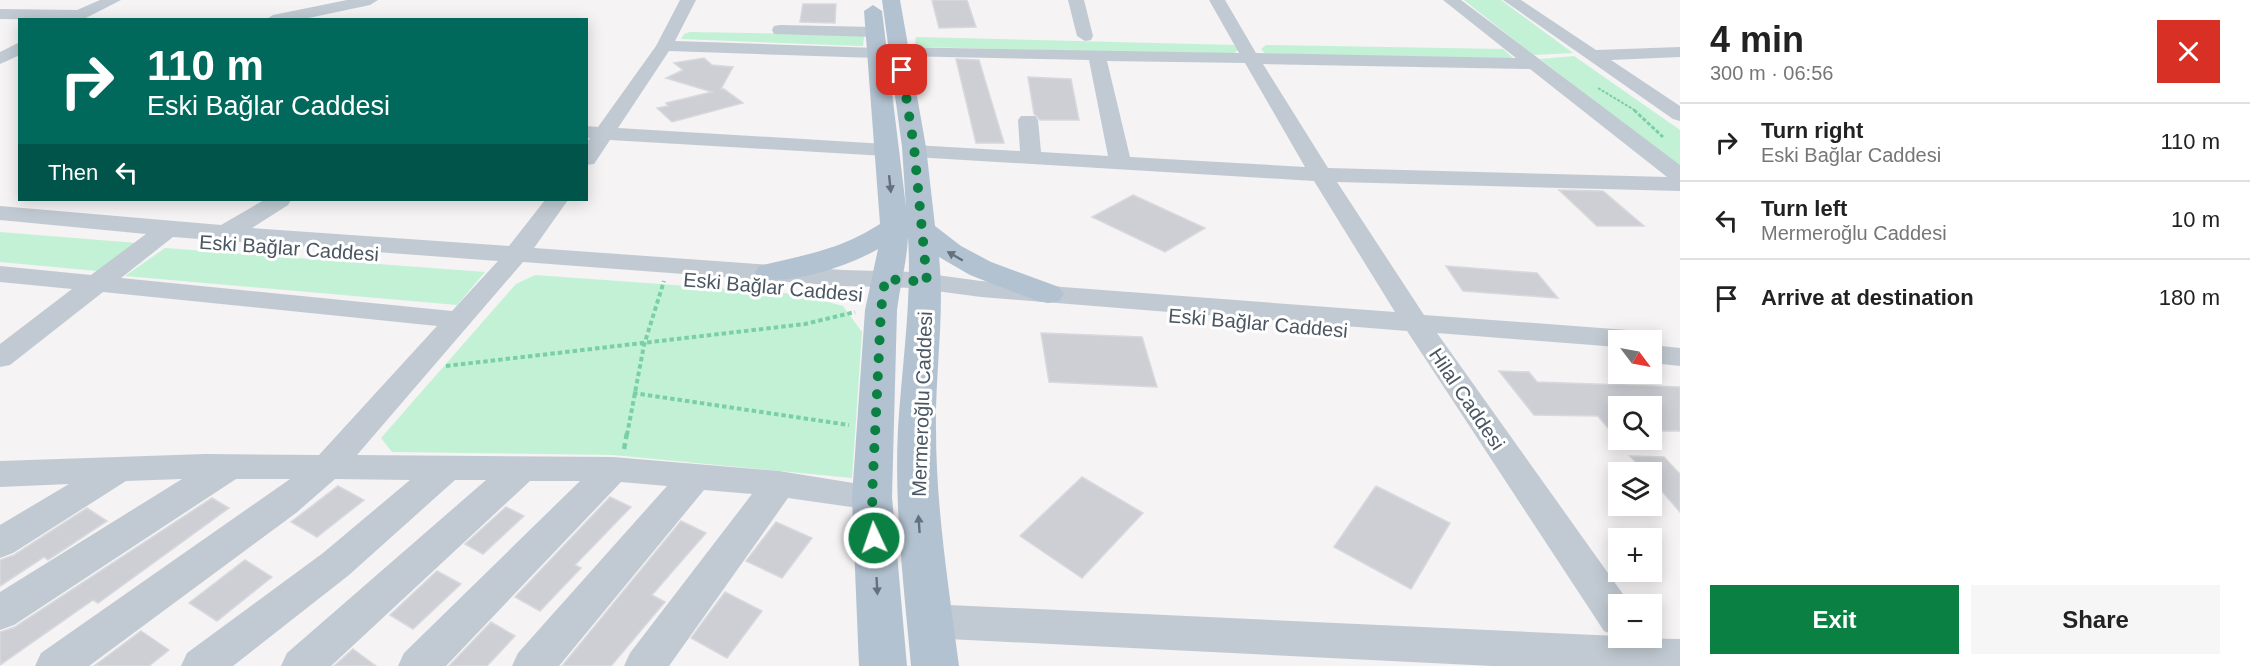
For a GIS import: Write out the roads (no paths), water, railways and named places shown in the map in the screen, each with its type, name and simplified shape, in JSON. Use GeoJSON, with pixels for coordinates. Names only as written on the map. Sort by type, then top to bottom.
{"type":"FeatureCollection","features":[{"type":"Feature","properties":{"kind":"main road","name":"Mermeroğlu Caddesi"},"geometry":{"type":"LineString","coordinates":[[891,0],[888,34],[908,228],[927,291],[917,430],[919,518],[928,621],[935,666]]}},
{"type":"Feature","properties":{"kind":"main road","name":"Mermeroğlu Caddesi"},"geometry":{"type":"LineString","coordinates":[[883,666],[872,497],[875,429],[884,288],[892,259],[908,228]]}},
{"type":"Feature","properties":{"kind":"main road"},"geometry":{"type":"LineString","coordinates":[[770,272],[842,257],[908,228],[951,255],[993,275],[1048,294]]}},
{"type":"Feature","properties":{"kind":"street"},"geometry":{"type":"LineString","coordinates":[[76,18],[113,0]]}},
{"type":"Feature","properties":{"kind":"street"},"geometry":{"type":"LineString","coordinates":[[0,14],[76,18],[125,0]]}},
{"type":"Feature","properties":{"kind":"street"},"geometry":{"type":"LineString","coordinates":[[283,18],[370,0]]}},
{"type":"Feature","properties":{"kind":"street"},"geometry":{"type":"LineString","coordinates":[[588,153],[595,133],[664,46],[688,0]]}},
{"type":"Feature","properties":{"kind":"street"},"geometry":{"type":"LineString","coordinates":[[1076,0],[1121,164]]}},
{"type":"Feature","properties":{"kind":"street","name":"Hilal Caddesi"},"geometry":{"type":"LineString","coordinates":[[1217,0],[1322,175],[1421,330],[1608,604]]}},
{"type":"Feature","properties":{"kind":"street"},"geometry":{"type":"LineString","coordinates":[[1451,0],[1680,176]]}},
{"type":"Feature","properties":{"kind":"street"},"geometry":{"type":"LineString","coordinates":[[1511,0],[1680,115]]}},
{"type":"Feature","properties":{"kind":"street"},"geometry":{"type":"LineString","coordinates":[[673,28],[697,29]]}},
{"type":"Feature","properties":{"kind":"street"},"geometry":{"type":"LineString","coordinates":[[768,30],[1088,41],[1251,60],[1533,64]]}},
{"type":"Feature","properties":{"kind":"street"},"geometry":{"type":"LineString","coordinates":[[664,46],[888,34]]}},
{"type":"Feature","properties":{"kind":"street"},"geometry":{"type":"LineString","coordinates":[[1216,40],[1263,41]]}},
{"type":"Feature","properties":{"kind":"street"},"geometry":{"type":"LineString","coordinates":[[0,50],[18,41]]}},
{"type":"Feature","properties":{"kind":"street"},"geometry":{"type":"LineString","coordinates":[[1286,42],[1511,47]]}},
{"type":"Feature","properties":{"kind":"street"},"geometry":{"type":"LineString","coordinates":[[0,59],[18,48]]}},
{"type":"Feature","properties":{"kind":"street"},"geometry":{"type":"LineString","coordinates":[[1593,55],[1680,52]]}},
{"type":"Feature","properties":{"kind":"street"},"geometry":{"type":"LineString","coordinates":[[0,69],[18,66]]}},
{"type":"Feature","properties":{"kind":"street"},"geometry":{"type":"LineString","coordinates":[[1028,120],[1031,158]]}},
{"type":"Feature","properties":{"kind":"street"},"geometry":{"type":"LineString","coordinates":[[595,133],[1322,175],[1680,184]]}},
{"type":"Feature","properties":{"kind":"street"},"geometry":{"type":"LineString","coordinates":[[226,233],[278,201]]}},
{"type":"Feature","properties":{"kind":"street"},"geometry":{"type":"LineString","coordinates":[[56,666],[284,504],[327,467],[513,259],[556,201]]}},
{"type":"Feature","properties":{"kind":"street","name":"Eski Bağlar Caddesi"},"geometry":{"type":"LineString","coordinates":[[0,213],[162,233],[226,233],[513,259],[665,277],[927,291],[1054,306],[1421,330],[1608,351]]}},
{"type":"Feature","properties":{"kind":"street","name":"Eski Bağlar Caddesi"},"geometry":{"type":"LineString","coordinates":[[0,225],[162,233],[513,259],[770,272],[884,288]]}},
{"type":"Feature","properties":{"kind":"street"},"geometry":{"type":"LineString","coordinates":[[0,358],[162,233]]}},
{"type":"Feature","properties":{"kind":"street"},"geometry":{"type":"LineString","coordinates":[[0,274],[460,320]]}},
{"type":"Feature","properties":{"kind":"street"},"geometry":{"type":"LineString","coordinates":[[927,291],[1048,294],[1421,330],[1608,338]]}},
{"type":"Feature","properties":{"kind":"street"},"geometry":{"type":"LineString","coordinates":[[1662,342],[1680,344]]}},
{"type":"Feature","properties":{"kind":"street"},"geometry":{"type":"LineString","coordinates":[[1662,355],[1680,357]]}},
{"type":"Feature","properties":{"kind":"street"},"geometry":{"type":"LineString","coordinates":[[0,613],[228,466]]}},
{"type":"Feature","properties":{"kind":"street"},"geometry":{"type":"LineString","coordinates":[[8,478],[121,469],[228,466],[617,469],[779,484],[872,497]]}},
{"type":"Feature","properties":{"kind":"street"},"geometry":{"type":"LineString","coordinates":[[202,666],[336,564],[447,468]]}},
{"type":"Feature","properties":{"kind":"street"},"geometry":{"type":"LineString","coordinates":[[0,543],[121,469]]}},
{"type":"Feature","properties":{"kind":"street"},"geometry":{"type":"LineString","coordinates":[[302,666],[520,469]]}},
{"type":"Feature","properties":{"kind":"street"},"geometry":{"type":"LineString","coordinates":[[418,666],[617,469]]}},
{"type":"Feature","properties":{"kind":"street"},"geometry":{"type":"LineString","coordinates":[[533,666],[695,477]]}},
{"type":"Feature","properties":{"kind":"street"},"geometry":{"type":"LineString","coordinates":[[645,666],[779,484]]}},
{"type":"Feature","properties":{"kind":"street"},"geometry":{"type":"LineString","coordinates":[[928,621],[1652,654]]}}]}
